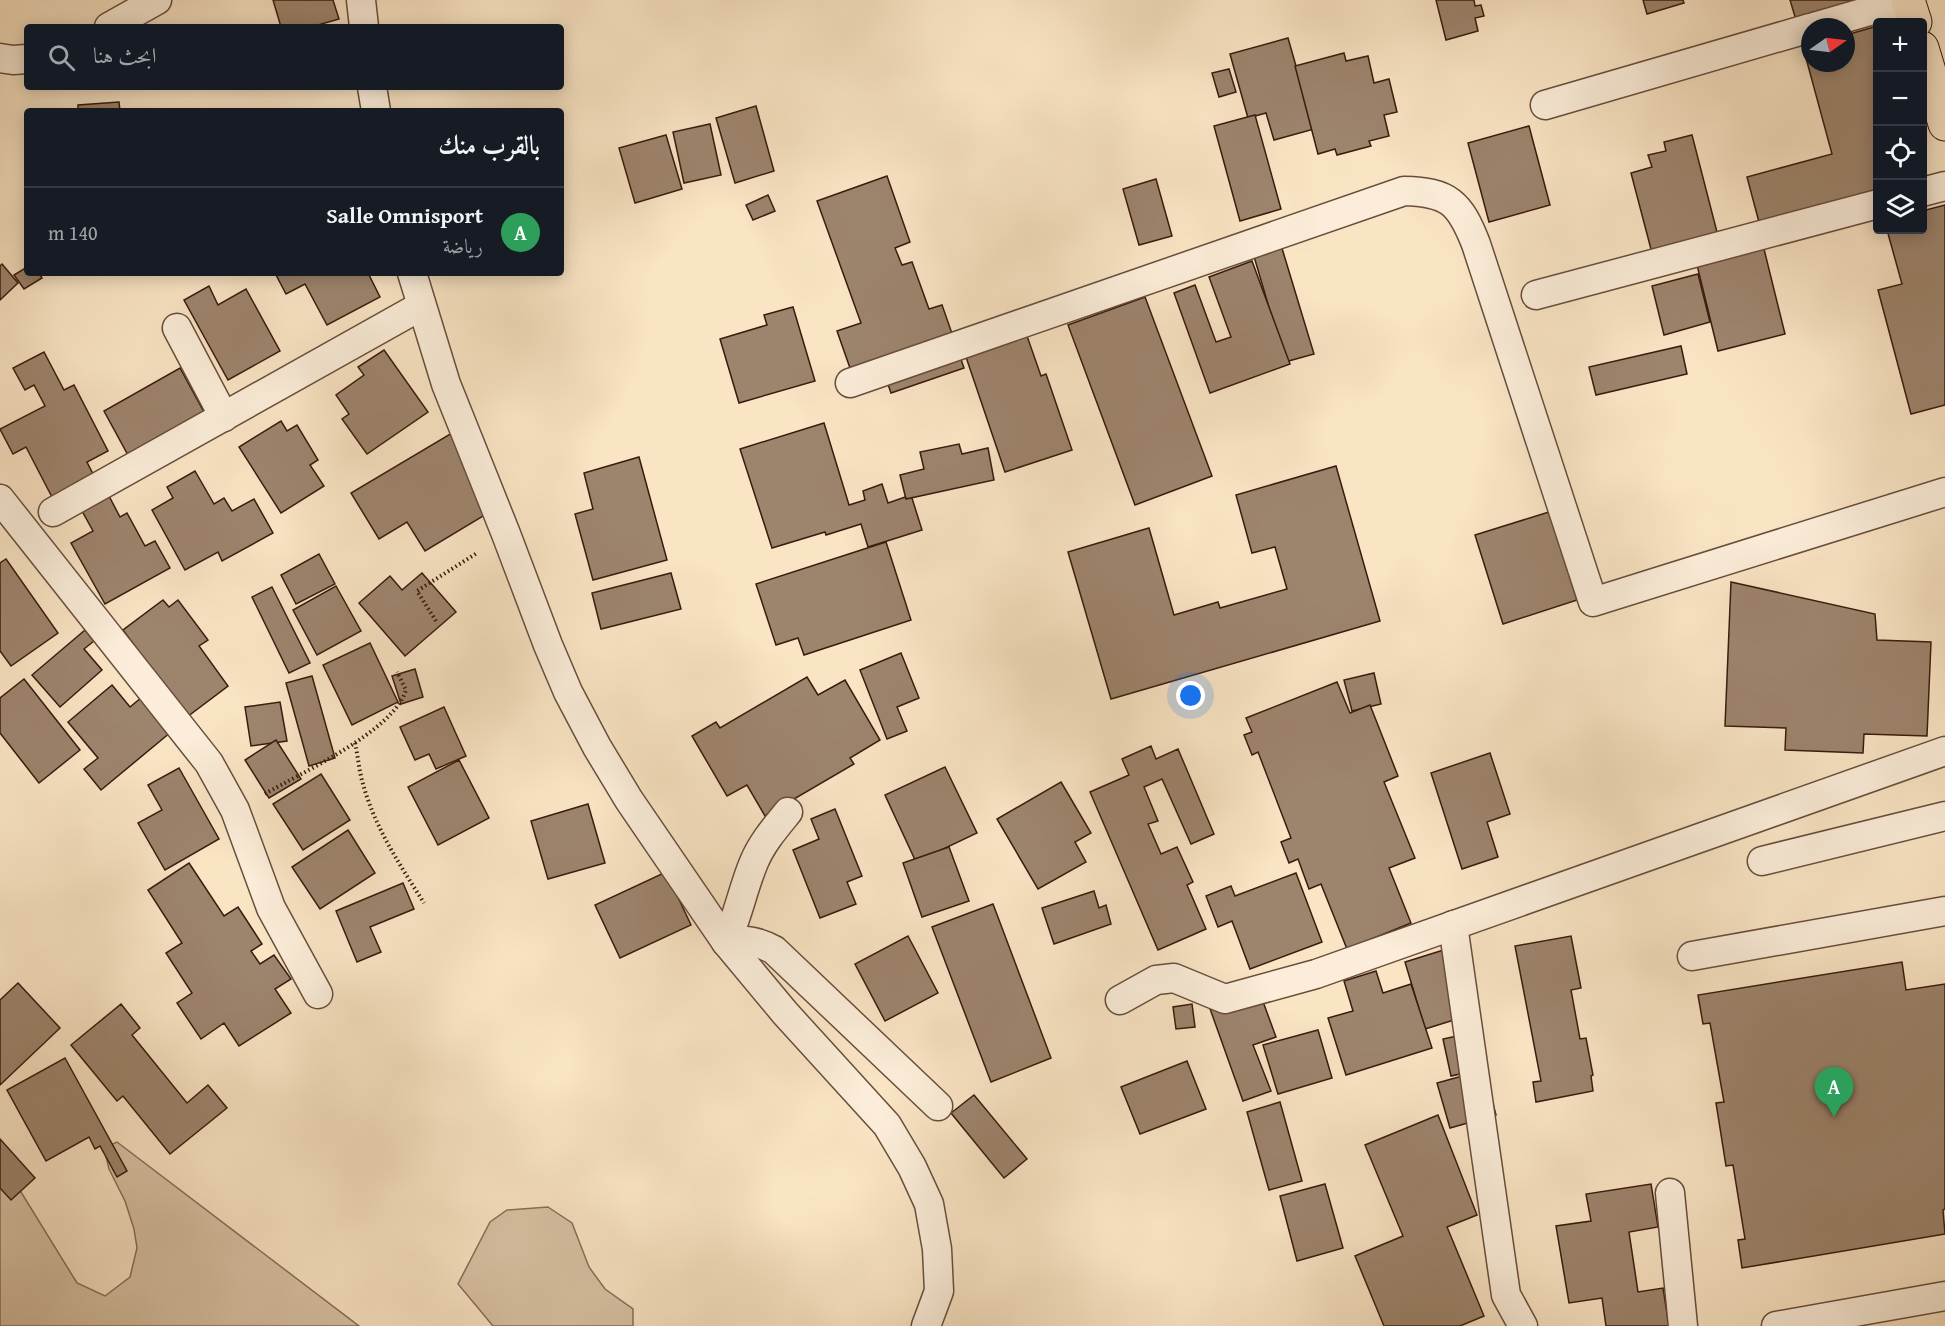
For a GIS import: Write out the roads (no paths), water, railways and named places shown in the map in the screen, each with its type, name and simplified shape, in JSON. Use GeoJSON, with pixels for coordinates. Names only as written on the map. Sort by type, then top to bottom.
{"type":"FeatureCollection","features":[{"type":"Feature","properties":{"kind":"main road"},"geometry":{"type":"LineString","coordinates":[[1908,0],[1914,18]]}},
{"type":"Feature","properties":{"kind":"main road"},"geometry":{"type":"LineString","coordinates":[[1927,62],[1945,124]]}},
{"type":"Feature","properties":{"kind":"street"},"geometry":{"type":"LineString","coordinates":[[114,24],[156,0]]}},
{"type":"Feature","properties":{"kind":"street"},"geometry":{"type":"LineString","coordinates":[[361,0],[364,24]]}},
{"type":"Feature","properties":{"kind":"street"},"geometry":{"type":"LineString","coordinates":[[1846,18],[1908,0]]}},
{"type":"Feature","properties":{"kind":"street"},"geometry":{"type":"LineString","coordinates":[[1545,105],[1801,31]]}},
{"type":"Feature","properties":{"kind":"street"},"geometry":{"type":"LineString","coordinates":[[0,57],[24,59]]}},
{"type":"Feature","properties":{"kind":"street"},"geometry":{"type":"LineString","coordinates":[[372,90],[376,108]]}},
{"type":"Feature","properties":{"kind":"street"},"geometry":{"type":"LineString","coordinates":[[1927,191],[1945,186]]}},
{"type":"Feature","properties":{"kind":"street"},"geometry":{"type":"LineString","coordinates":[[849,383],[1404,191],[1428,192],[1447,198],[1466,218],[1593,602],[1945,492]]}},
{"type":"Feature","properties":{"kind":"street"},"geometry":{"type":"LineString","coordinates":[[1536,295],[1873,205]]}},
{"type":"Feature","properties":{"kind":"street"},"geometry":{"type":"LineString","coordinates":[[413,276],[446,384],[552,654],[568,692],[592,738],[630,800],[726,942],[785,1013],[887,1125],[912,1167],[928,1204],[937,1249],[939,1291],[926,1326]]}},
{"type":"Feature","properties":{"kind":"street"},"geometry":{"type":"LineString","coordinates":[[53,512],[421,306]]}},
{"type":"Feature","properties":{"kind":"street"},"geometry":{"type":"LineString","coordinates":[[177,328],[224,417]]}},
{"type":"Feature","properties":{"kind":"street"},"geometry":{"type":"LineString","coordinates":[[0,499],[209,763],[235,810],[252,851],[271,908],[318,994]]}},
{"type":"Feature","properties":{"kind":"street"},"geometry":{"type":"LineString","coordinates":[[1120,1000],[1156,980],[1174,978],[1226,999],[1316,974],[1945,751]]}},
{"type":"Feature","properties":{"kind":"street"},"geometry":{"type":"LineString","coordinates":[[726,942],[735,923],[742,894],[754,861],[769,835],[788,812]]}},
{"type":"Feature","properties":{"kind":"street"},"geometry":{"type":"LineString","coordinates":[[1762,861],[1945,816]]}},
{"type":"Feature","properties":{"kind":"street"},"geometry":{"type":"LineString","coordinates":[[1692,956],[1945,911]]}},
{"type":"Feature","properties":{"kind":"street"},"geometry":{"type":"LineString","coordinates":[[1453,925],[1506,1294],[1523,1326]]}},
{"type":"Feature","properties":{"kind":"street"},"geometry":{"type":"LineString","coordinates":[[726,942],[742,939],[760,942],[774,950],[938,1106]]}},
{"type":"Feature","properties":{"kind":"street"},"geometry":{"type":"LineString","coordinates":[[1670,1193],[1683,1326]]}},
{"type":"Feature","properties":{"kind":"street"},"geometry":{"type":"LineString","coordinates":[[1776,1326],[1945,1296]]}},
{"type":"Feature","properties":{"kind":"place","name":"Salle Omnisport"},"geometry":{"type":"Point","coordinates":[1834,1117]}}]}
